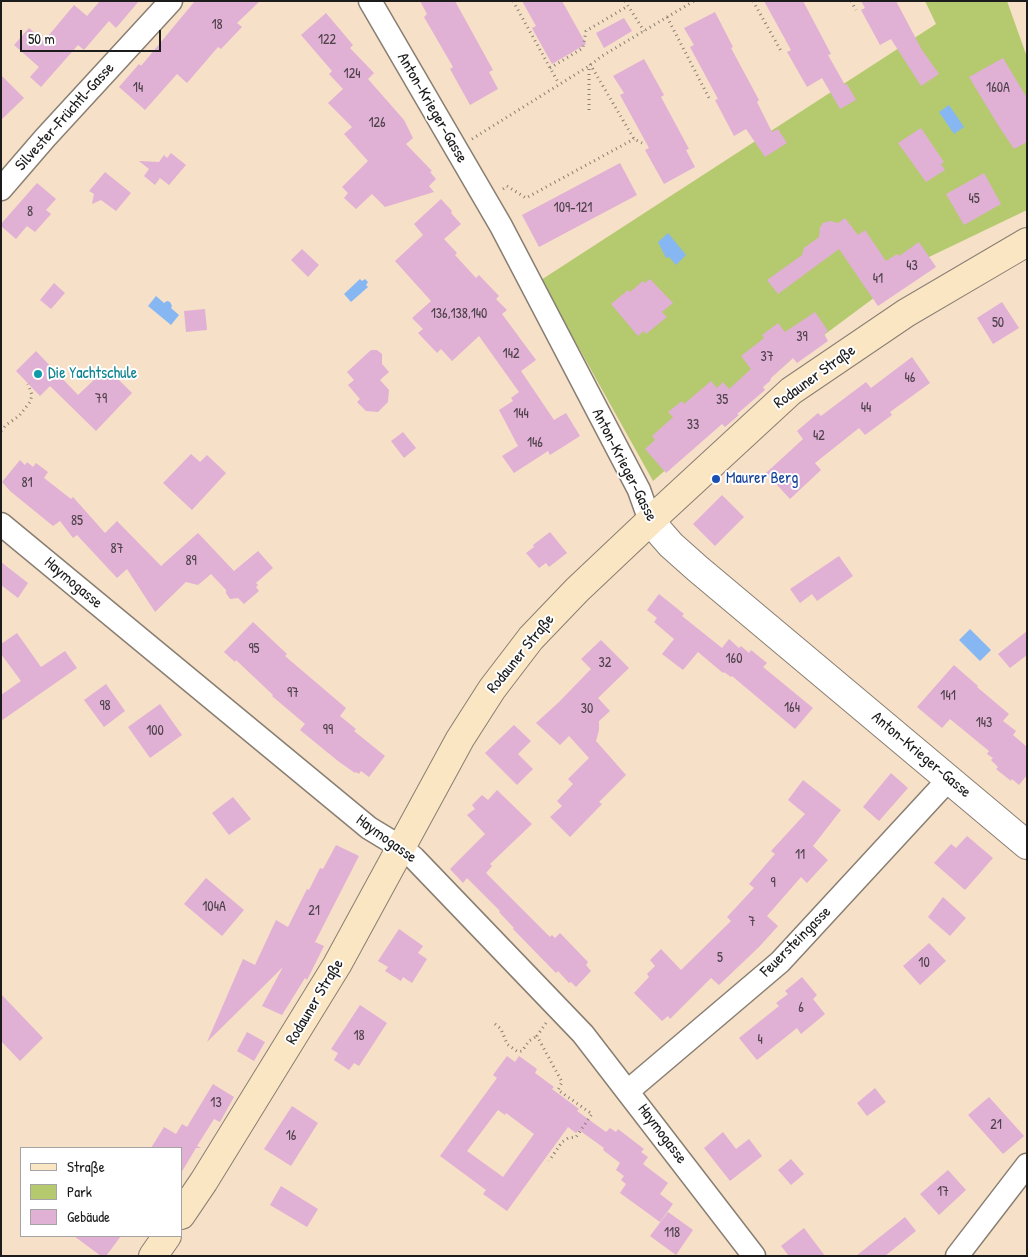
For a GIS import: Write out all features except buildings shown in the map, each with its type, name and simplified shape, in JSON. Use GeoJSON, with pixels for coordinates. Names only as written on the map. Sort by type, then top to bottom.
{"type":"FeatureCollection","features":[{"type":"Feature","properties":{"kind":"main road","name":"Rodauner Straße"},"geometry":{"type":"LineString","coordinates":[[182,1214],[337,965],[460,739],[497,682],[531,638],[577,590],[791,391],[906,313],[1027,242]]}},
{"type":"Feature","properties":{"kind":"main road"},"geometry":{"type":"LineString","coordinates":[[153,1256],[166,1237]]}},
{"type":"Feature","properties":{"kind":"street","name":"Silvester-Früchtl-Gasse"},"geometry":{"type":"LineString","coordinates":[[1,189],[45,138],[171,1]]}},
{"type":"Feature","properties":{"kind":"street","name":"Anton-Krieger-Gasse"},"geometry":{"type":"LineString","coordinates":[[370,1],[500,226],[639,490],[650,521],[671,545],[1027,845]]}},
{"type":"Feature","properties":{"kind":"street","name":"Haymogasse"},"geometry":{"type":"LineString","coordinates":[[1,524],[369,828],[402,848],[414,858],[584,1034],[754,1256]]}},
{"type":"Feature","properties":{"kind":"street","name":"Feuersteingasse"},"geometry":{"type":"LineString","coordinates":[[628,1091],[780,962],[949,779]]}},
{"type":"Feature","properties":{"kind":"street"},"geometry":{"type":"LineString","coordinates":[[957,1256],[1027,1165]]}},
{"type":"Feature","properties":{"kind":"path"},"geometry":{"type":"LineString","coordinates":[[513,1],[559,84]]}},
{"type":"Feature","properties":{"kind":"path"},"geometry":{"type":"LineString","coordinates":[[625,1],[644,31]]}},
{"type":"Feature","properties":{"kind":"path"},"geometry":{"type":"LineString","coordinates":[[456,149],[694,1]]}},
{"type":"Feature","properties":{"kind":"path"},"geometry":{"type":"LineString","coordinates":[[753,1],[781,50]]}},
{"type":"Feature","properties":{"kind":"path"},"geometry":{"type":"LineString","coordinates":[[850,1],[856,10]]}},
{"type":"Feature","properties":{"kind":"path"},"geometry":{"type":"LineString","coordinates":[[550,68],[582,48],[586,31],[628,6]]}},
{"type":"Feature","properties":{"kind":"path"},"geometry":{"type":"LineString","coordinates":[[666,17],[709,98]]}},
{"type":"Feature","properties":{"kind":"path"},"geometry":{"type":"LineString","coordinates":[[589,110],[590,65]]}},
{"type":"Feature","properties":{"kind":"path"},"geometry":{"type":"LineString","coordinates":[[590,65],[634,139],[642,143]]}},
{"type":"Feature","properties":{"kind":"path"},"geometry":{"type":"LineString","coordinates":[[484,198],[507,186],[526,198],[634,139]]}},
{"type":"Feature","properties":{"kind":"path"},"geometry":{"type":"LineString","coordinates":[[1,431],[19,416],[30,402],[32,394],[28,384]]}},
{"type":"Feature","properties":{"kind":"path"},"geometry":{"type":"LineString","coordinates":[[495,1024],[501,1029],[507,1044],[518,1052],[522,1051],[529,1041],[537,1036],[559,1007]]}},
{"type":"Feature","properties":{"kind":"path"},"geometry":{"type":"LineString","coordinates":[[537,1036],[562,1082],[558,1090],[592,1114],[576,1137],[568,1138],[562,1142],[548,1161]]}},
{"type":"Feature","properties":{"kind":"green space"},"geometry":{"type":"Polygon","coordinates":[[[925,1],[1007,1],[1027,57],[1027,210],[929,257],[793,358],[653,481],[541,280],[936,24],[925,1]]]}},
{"type":"Feature","properties":{"kind":"water"},"geometry":{"type":"Polygon","coordinates":[[[949,105],[964,127],[954,134],[939,112],[949,105]]]}},
{"type":"Feature","properties":{"kind":"water"},"geometry":{"type":"Polygon","coordinates":[[[668,233],[686,255],[676,265],[669,257],[666,258],[658,242],[668,233]]]}},
{"type":"Feature","properties":{"kind":"water"},"geometry":{"type":"Polygon","coordinates":[[[360,279],[362,281],[365,279],[368,282],[366,285],[368,287],[351,302],[344,294],[360,279]]]}},
{"type":"Feature","properties":{"kind":"water"},"geometry":{"type":"Polygon","coordinates":[[[156,296],[164,303],[170,302],[171,308],[179,315],[171,325],[148,306],[156,296]]]}},
{"type":"Feature","properties":{"kind":"water"},"geometry":{"type":"Polygon","coordinates":[[[970,629],[991,650],[980,661],[959,640],[970,629]]]}},
{"type":"Feature","properties":{"kind":"place","name":"Die Yachtschule"},"geometry":{"type":"Point","coordinates":[38,374]}},
{"type":"Feature","properties":{"kind":"place","name":"Maurer Berg"},"geometry":{"type":"Point","coordinates":[716,479]}}]}
